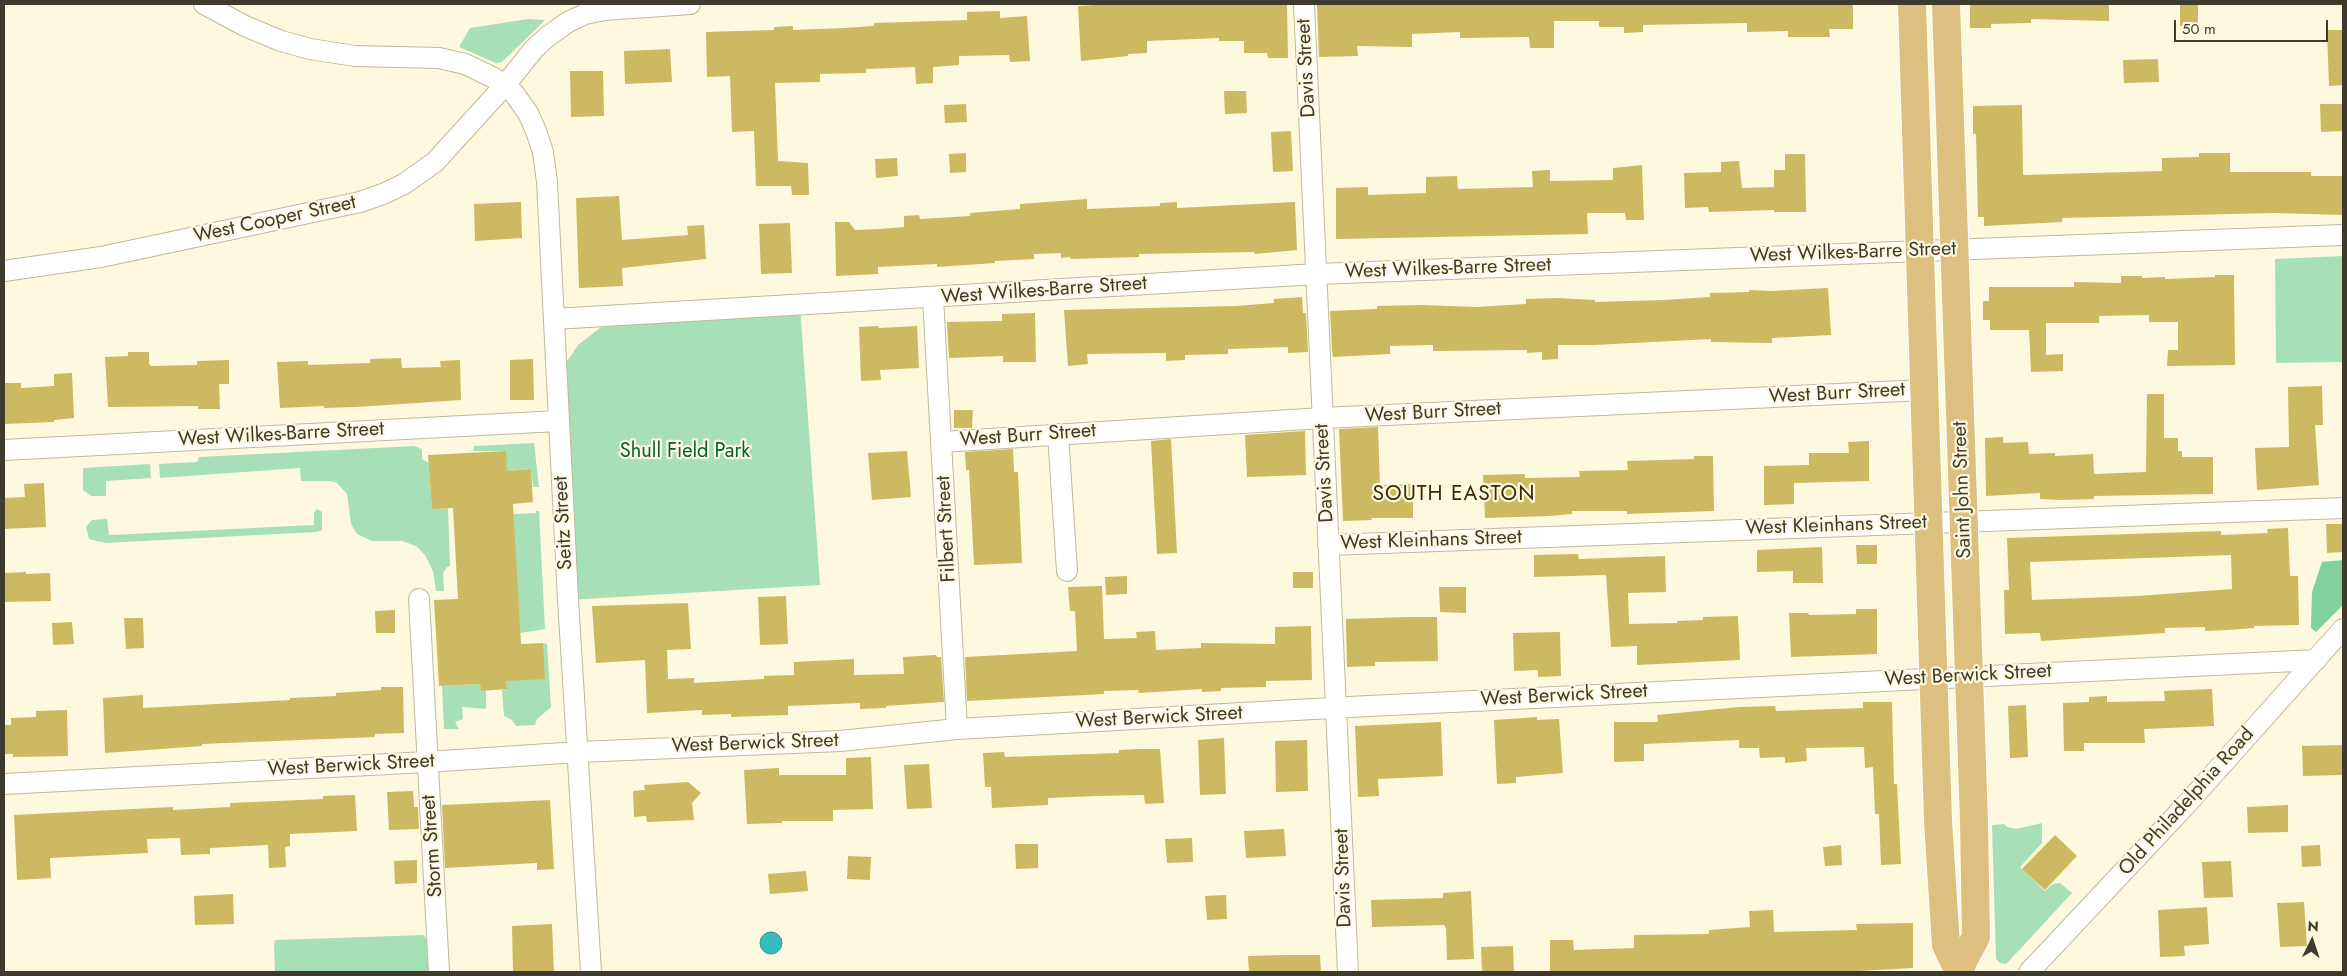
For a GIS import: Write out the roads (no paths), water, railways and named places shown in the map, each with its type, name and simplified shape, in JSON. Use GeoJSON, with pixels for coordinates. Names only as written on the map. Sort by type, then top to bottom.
{"type":"FeatureCollection","features":[{"type":"Feature","properties":{"kind":"main road","name":"Saint John Street"},"geometry":{"type":"LineString","coordinates":[[1912,4],[1938,821],[1946,945],[1960,972]]}},
{"type":"Feature","properties":{"kind":"main road","name":"Saint John Street"},"geometry":{"type":"LineString","coordinates":[[1946,4],[1976,937],[1963,961],[1960,972]]}},
{"type":"Feature","properties":{"kind":"street","name":"Seitz Street"},"geometry":{"type":"LineString","coordinates":[[204,4],[245,26],[298,46],[337,54],[418,56],[451,60],[476,69],[505,85],[516,96],[528,113],[543,152],[547,182],[558,421],[591,972]]}},
{"type":"Feature","properties":{"kind":"street","name":"West Cooper Street"},"geometry":{"type":"LineString","coordinates":[[4,271],[101,257],[360,202],[378,196],[404,184],[435,162],[505,85],[546,36],[576,18],[595,11],[690,4]]}},
{"type":"Feature","properties":{"kind":"street","name":"Davis Street"},"geometry":{"type":"LineString","coordinates":[[1304,4],[1348,972]]}},
{"type":"Feature","properties":{"kind":"street","name":"West Wilkes-Barre Street"},"geometry":{"type":"LineString","coordinates":[[554,319],[1317,274],[2343,235]]}},
{"type":"Feature","properties":{"kind":"street","name":"Filbert Street"},"geometry":{"type":"LineString","coordinates":[[933,298],[957,729]]}},
{"type":"Feature","properties":{"kind":"street","name":"West Burr Street"},"geometry":{"type":"LineString","coordinates":[[942,442],[1322,418],[1924,390]]}},
{"type":"Feature","properties":{"kind":"street","name":"West Wilkes-Barre Street"},"geometry":{"type":"LineString","coordinates":[[4,450],[558,421]]}},
{"type":"Feature","properties":{"kind":"street"},"geometry":{"type":"LineString","coordinates":[[1058,434],[1067,571]]}},
{"type":"Feature","properties":{"kind":"street","name":"West Kleinhans Street"},"geometry":{"type":"LineString","coordinates":[[1328,545],[2343,508]]}},
{"type":"Feature","properties":{"kind":"street","name":"Storm Street"},"geometry":{"type":"LineString","coordinates":[[418,599],[439,972]]}},
{"type":"Feature","properties":{"kind":"street","name":"Old Philadelphia Road"},"geometry":{"type":"LineString","coordinates":[[2029,972],[2185,806],[2343,629]]}},
{"type":"Feature","properties":{"kind":"street","name":"West Berwick Street"},"geometry":{"type":"LineString","coordinates":[[4,784],[427,762],[579,752],[840,741],[957,729],[1337,708],[2316,660]]}},
{"type":"Feature","properties":{"kind":"water"},"geometry":{"type":"Polygon","coordinates":[[[771,932],[779,935],[782,943],[779,951],[771,954],[763,951],[760,943],[763,935],[771,932]]]}},
{"type":"Feature","properties":{"kind":"district","name":"SOUTH EASTON"},"geometry":{"type":"Point","coordinates":[1454,495]}},
{"type":"Feature","properties":{"kind":"park label","name":"Shull Field Park"},"geometry":{"type":"Point","coordinates":[685,452]}}]}
